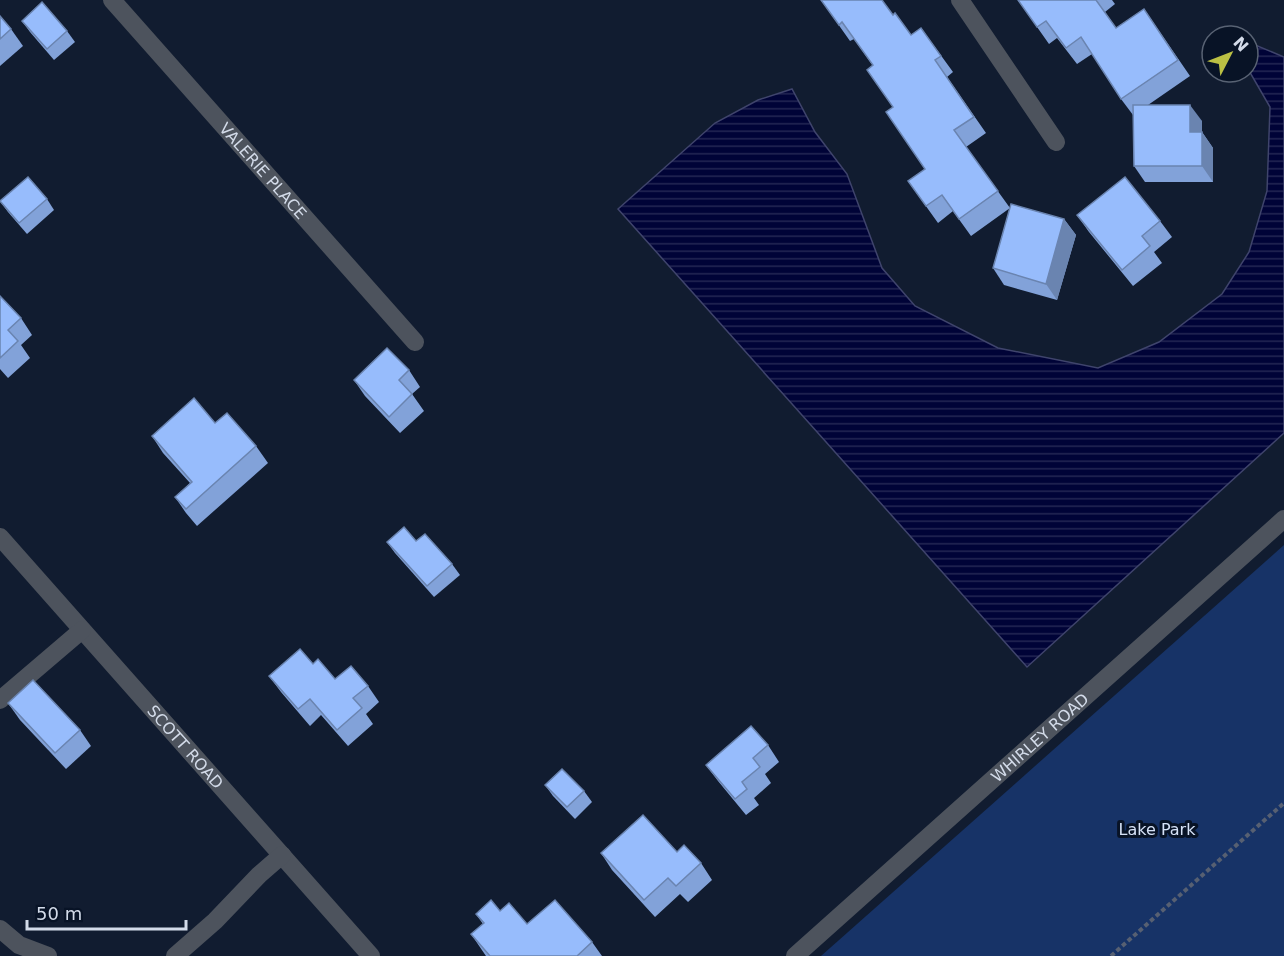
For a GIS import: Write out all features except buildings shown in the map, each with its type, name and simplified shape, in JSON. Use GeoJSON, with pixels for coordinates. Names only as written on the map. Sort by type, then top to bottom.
{"type":"FeatureCollection","features":[{"type":"Feature","properties":{"kind":"street","name":"VALERIE PLACE"},"geometry":{"type":"LineString","coordinates":[[112,0],[414,342]]}},
{"type":"Feature","properties":{"kind":"street"},"geometry":{"type":"LineString","coordinates":[[960,0],[1056,142]]}},
{"type":"Feature","properties":{"kind":"street","name":"WHIRLEY ROAD"},"geometry":{"type":"LineString","coordinates":[[795,956],[1284,519]]}},
{"type":"Feature","properties":{"kind":"street","name":"SCOTT ROAD"},"geometry":{"type":"LineString","coordinates":[[0,537],[371,956]]}},
{"type":"Feature","properties":{"kind":"street"},"geometry":{"type":"LineString","coordinates":[[0,700],[82,630]]}},
{"type":"Feature","properties":{"kind":"street"},"geometry":{"type":"LineString","coordinates":[[175,956],[215,921],[259,875],[282,855]]}},
{"type":"Feature","properties":{"kind":"street"},"geometry":{"type":"LineString","coordinates":[[0,929],[19,945],[48,956]]}},
{"type":"Feature","properties":{"kind":"path"},"geometry":{"type":"LineString","coordinates":[[1111,956],[1284,803]]}},
{"type":"Feature","properties":{"kind":"green space","name":"Lake Park"},"geometry":{"type":"Polygon","coordinates":[[[1284,545],[1284,956],[821,956],[1284,545]]]}},
{"type":"Feature","properties":{"kind":"shaded area"},"geometry":{"type":"Polygon","coordinates":[[[1260,47],[1284,57],[1284,433],[1027,667],[618,209],[715,123],[758,100],[792,89],[815,132],[847,174],[882,268],[915,306],[998,348],[1098,368],[1159,342],[1222,294],[1249,252],[1267,191],[1270,107],[1257,84],[1260,84],[1260,47]]]}}]}
